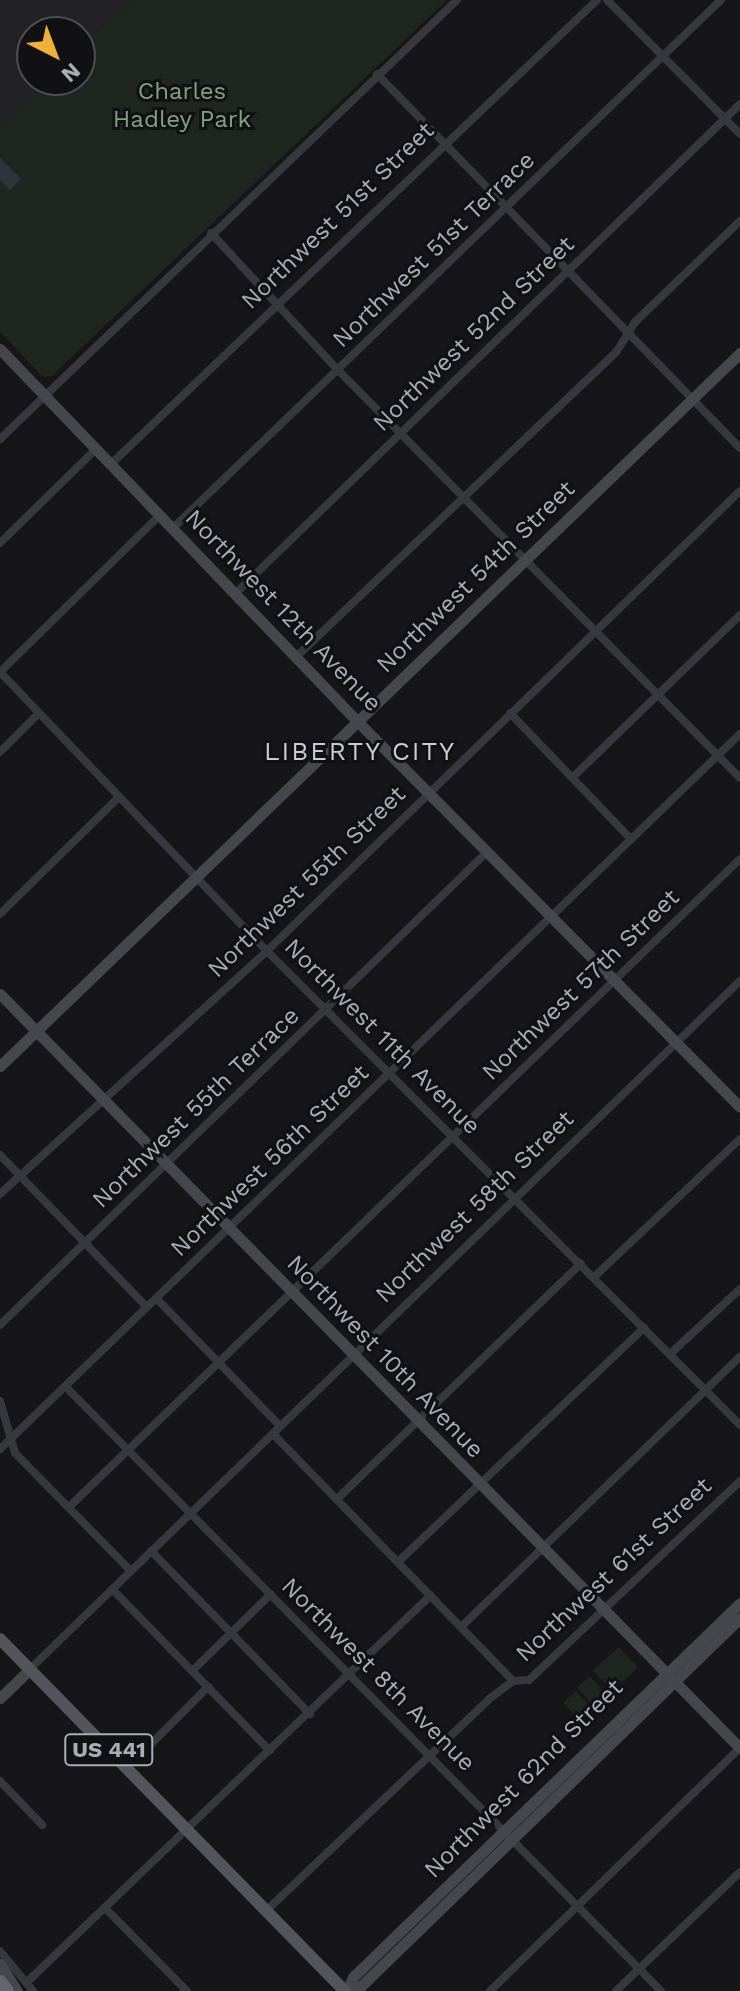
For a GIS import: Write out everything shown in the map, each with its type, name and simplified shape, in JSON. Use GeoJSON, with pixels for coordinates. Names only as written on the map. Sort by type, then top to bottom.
{"type":"FeatureCollection","features":[{"type":"Feature","properties":{"kind":"highway"},"geometry":{"type":"LineString","coordinates":[[0,1982],[7,1991]]}},
{"type":"Feature","properties":{"kind":"main road","name":"Northwest 12th Avenue"},"geometry":{"type":"LineString","coordinates":[[0,349],[358,722],[740,1107]]}},
{"type":"Feature","properties":{"kind":"main road","name":"Northwest 54th Street"},"geometry":{"type":"LineString","coordinates":[[0,1066],[740,353]]}},
{"type":"Feature","properties":{"kind":"main road","name":"Northwest 10th Avenue"},"geometry":{"type":"LineString","coordinates":[[0,994],[352,1357],[740,1748]]}},
{"type":"Feature","properties":{"kind":"main road","name":"Northwest 62nd Street"},"geometry":{"type":"LineString","coordinates":[[346,1991],[361,1986],[664,1671],[740,1603]]}},
{"type":"Feature","properties":{"kind":"main road","name":"Northwest 62nd Street"},"geometry":{"type":"LineString","coordinates":[[508,1835],[740,1618]]}},
{"type":"Feature","properties":{"kind":"main road","name":"US 441"},"geometry":{"type":"LineString","coordinates":[[0,1639],[346,1991]]}},
{"type":"Feature","properties":{"kind":"main road","name":"Northwest 58th Street"},"geometry":{"type":"LineString","coordinates":[[0,1698],[30,1669]]}},
{"type":"Feature","properties":{"kind":"main road"},"geometry":{"type":"LineString","coordinates":[[0,1964],[17,1991]]}},
{"type":"Feature","properties":{"kind":"street"},"geometry":{"type":"LineString","coordinates":[[0,439],[457,0]]}},
{"type":"Feature","properties":{"kind":"street","name":"Northwest 51st Street"},"geometry":{"type":"LineString","coordinates":[[111,464],[442,142],[597,0]]}},
{"type":"Feature","properties":{"kind":"street"},"geometry":{"type":"LineString","coordinates":[[607,0],[740,134]]}},
{"type":"Feature","properties":{"kind":"street","name":"Northwest 51st Terrace"},"geometry":{"type":"LineString","coordinates":[[173,528],[509,209],[721,0]]}},
{"type":"Feature","properties":{"kind":"street"},"geometry":{"type":"LineString","coordinates":[[377,74],[740,448]]}},
{"type":"Feature","properties":{"kind":"street","name":"Northwest 52nd Street"},"geometry":{"type":"LineString","coordinates":[[236,593],[740,104]]}},
{"type":"Feature","properties":{"kind":"street"},"geometry":{"type":"LineString","coordinates":[[296,657],[464,497],[740,221]]}},
{"type":"Feature","properties":{"kind":"street"},"geometry":{"type":"LineString","coordinates":[[211,233],[337,369],[403,431],[740,778]]}},
{"type":"Feature","properties":{"kind":"street"},"geometry":{"type":"LineString","coordinates":[[0,543],[96,449]]}},
{"type":"Feature","properties":{"kind":"street","name":"Northwest 55th Street"},"geometry":{"type":"LineString","coordinates":[[0,1194],[78,1119],[104,1101],[267,951],[740,491]]}},
{"type":"Feature","properties":{"kind":"street"},"geometry":{"type":"LineString","coordinates":[[0,672],[160,515]]}},
{"type":"Feature","properties":{"kind":"street"},"geometry":{"type":"LineString","coordinates":[[574,776],[740,615]]}},
{"type":"Feature","properties":{"kind":"street","name":"Northwest 11th Avenue"},"geometry":{"type":"LineString","coordinates":[[0,672],[267,951],[740,1425]]}},
{"type":"Feature","properties":{"kind":"street"},"geometry":{"type":"LineString","coordinates":[[0,752],[39,713]]}},
{"type":"Feature","properties":{"kind":"street"},"geometry":{"type":"LineString","coordinates":[[510,713],[574,776],[631,839]]}},
{"type":"Feature","properties":{"kind":"street","name":"Northwest 56th Street"},"geometry":{"type":"LineString","coordinates":[[0,1449],[740,734]]}},
{"type":"Feature","properties":{"kind":"street"},"geometry":{"type":"LineString","coordinates":[[0,914],[119,797]]}},
{"type":"Feature","properties":{"kind":"street","name":"Northwest 55th Terrace"},"geometry":{"type":"LineString","coordinates":[[0,1325],[487,852]]}},
{"type":"Feature","properties":{"kind":"street","name":"Northwest 57th Street"},"geometry":{"type":"LineString","coordinates":[[69,1507],[740,859]]}},
{"type":"Feature","properties":{"kind":"street","name":"Northwest 58th Street"},"geometry":{"type":"LineString","coordinates":[[30,1669],[740,981]]}},
{"type":"Feature","properties":{"kind":"street"},"geometry":{"type":"LineString","coordinates":[[594,1277],[740,1139]]}},
{"type":"Feature","properties":{"kind":"street"},"geometry":{"type":"LineString","coordinates":[[0,1155],[147,1307]]}},
{"type":"Feature","properties":{"kind":"street"},"geometry":{"type":"LineString","coordinates":[[337,1499],[581,1263]]}},
{"type":"Feature","properties":{"kind":"street"},"geometry":{"type":"LineString","coordinates":[[670,1354],[740,1289]]}},
{"type":"Feature","properties":{"kind":"street"},"geometry":{"type":"LineString","coordinates":[[156,1298],[280,1426]]}},
{"type":"Feature","properties":{"kind":"street"},"geometry":{"type":"LineString","coordinates":[[398,1562],[644,1328]]}},
{"type":"Feature","properties":{"kind":"street"},"geometry":{"type":"LineString","coordinates":[[462,1626],[740,1357]]}},
{"type":"Feature","properties":{"kind":"street","name":"Northwest 8th Avenue"},"geometry":{"type":"LineString","coordinates":[[66,1387],[661,1991]]}},
{"type":"Feature","properties":{"kind":"street"},"geometry":{"type":"LineString","coordinates":[[0,1401],[15,1453],[131,1571]]}},
{"type":"Feature","properties":{"kind":"street"},"geometry":{"type":"LineString","coordinates":[[273,1434],[513,1681]]}},
{"type":"Feature","properties":{"kind":"street","name":"Northwest 61st Street"},"geometry":{"type":"LineString","coordinates":[[267,1910],[429,1753],[513,1681],[529,1680],[740,1481]]}},
{"type":"Feature","properties":{"kind":"street"},"geometry":{"type":"LineString","coordinates":[[151,1551],[310,1714]]}},
{"type":"Feature","properties":{"kind":"street"},"geometry":{"type":"LineString","coordinates":[[112,1589],[270,1751]]}},
{"type":"Feature","properties":{"kind":"street"},"geometry":{"type":"LineString","coordinates":[[192,1671],[271,1594]]}},
{"type":"Feature","properties":{"kind":"street"},"geometry":{"type":"LineString","coordinates":[[0,1951],[30,1987],[106,1909],[431,1595]]}},
{"type":"Feature","properties":{"kind":"street"},"geometry":{"type":"LineString","coordinates":[[127,1768],[208,1687]]}},
{"type":"Feature","properties":{"kind":"street"},"geometry":{"type":"LineString","coordinates":[[490,1991],[740,1748]]}},
{"type":"Feature","properties":{"kind":"street"},"geometry":{"type":"LineString","coordinates":[[0,1781],[42,1825]]}},
{"type":"Feature","properties":{"kind":"street"},"geometry":{"type":"LineString","coordinates":[[616,1991],[740,1872]]}},
{"type":"Feature","properties":{"kind":"street"},"geometry":{"type":"LineString","coordinates":[[106,1909],[187,1991]]}},
{"type":"Feature","properties":{"kind":"shaded area"},"geometry":{"type":"Polygon","coordinates":[[[0,0],[131,0],[96,33],[96,16],[16,16],[16,96],[29,96],[0,124],[0,0]]]}},
{"type":"Feature","properties":{"kind":"shaded area"},"geometry":{"type":"Polygon","coordinates":[[[0,158],[21,179],[10,190],[0,180],[0,158]]]}},
{"type":"Feature","properties":{"kind":"green space","name":"Charles Hadley Park"},"geometry":{"type":"Polygon","coordinates":[[[131,0],[447,0],[52,376],[43,377],[0,332],[0,124],[29,96],[96,96],[96,33],[131,0]]]}},
{"type":"Feature","properties":{"kind":"green space"},"geometry":{"type":"Polygon","coordinates":[[[619,1647],[638,1668],[612,1691],[593,1670],[619,1647]]]}},
{"type":"Feature","properties":{"kind":"green space"},"geometry":{"type":"Polygon","coordinates":[[[590,1676],[608,1697],[596,1708],[577,1687],[590,1676]]]}},
{"type":"Feature","properties":{"kind":"green space"},"geometry":{"type":"Polygon","coordinates":[[[576,1691],[594,1711],[581,1722],[563,1702],[576,1691]]]}},
{"type":"Feature","properties":{"kind":"district","name":"LIBERTY CITY"},"geometry":{"type":"Point","coordinates":[360,752]}}]}
